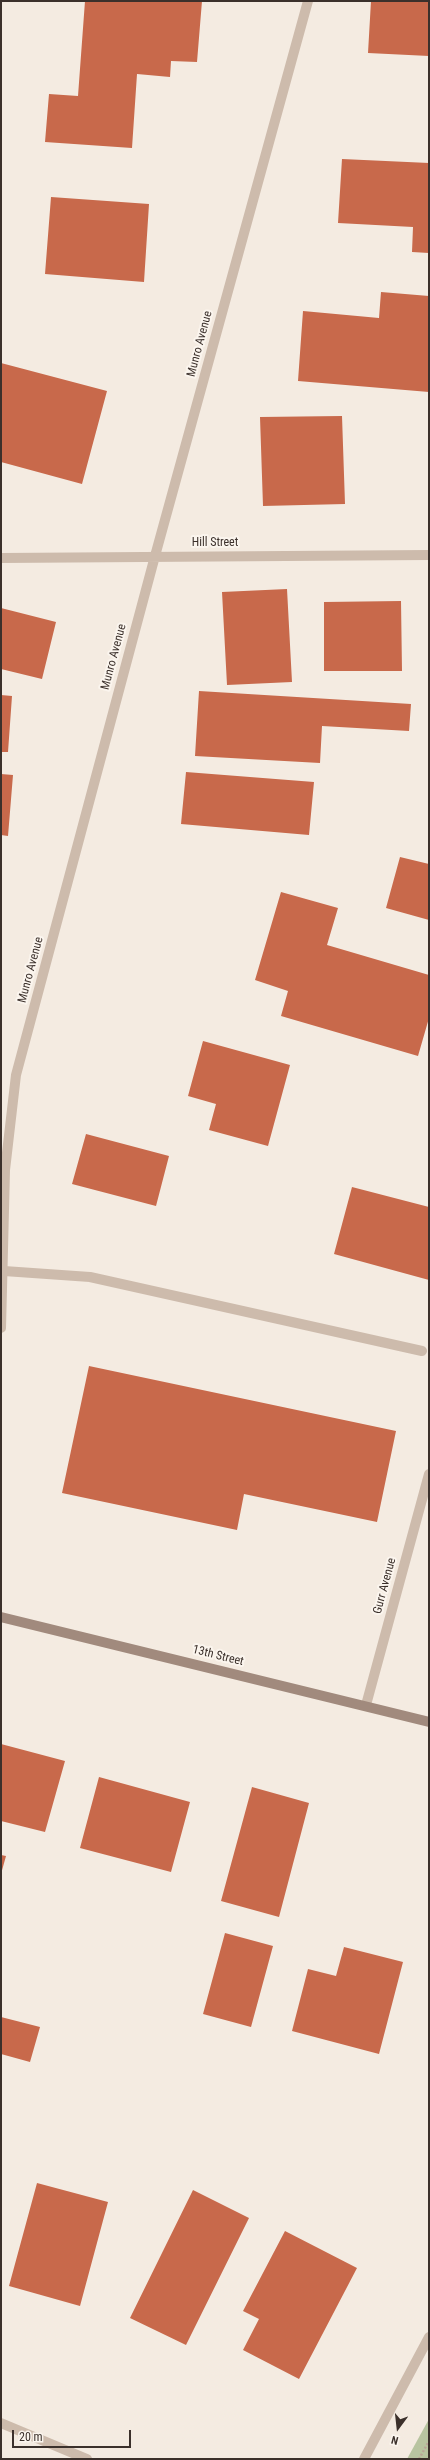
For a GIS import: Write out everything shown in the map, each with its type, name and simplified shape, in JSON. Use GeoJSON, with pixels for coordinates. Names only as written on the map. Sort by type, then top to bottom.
{"type":"FeatureCollection","features":[{"type":"Feature","properties":{"kind":"main road","name":"13th Street"},"geometry":{"type":"LineString","coordinates":[[1,1617],[366,1705],[429,1722]]}},
{"type":"Feature","properties":{"kind":"street","name":"Munro Avenue"},"geometry":{"type":"LineString","coordinates":[[1,1328],[4,1271],[5,1170],[16,1075],[155,556],[308,1]]}},
{"type":"Feature","properties":{"kind":"street","name":"Hill Street"},"geometry":{"type":"LineString","coordinates":[[1,558],[429,555]]}},
{"type":"Feature","properties":{"kind":"street"},"geometry":{"type":"LineString","coordinates":[[4,1271],[90,1277],[422,1351]]}},
{"type":"Feature","properties":{"kind":"street","name":"Gurr Avenue"},"geometry":{"type":"LineString","coordinates":[[366,1705],[429,1474]]}},
{"type":"Feature","properties":{"kind":"street"},"geometry":{"type":"LineString","coordinates":[[364,2459],[429,2337]]}},
{"type":"Feature","properties":{"kind":"street"},"geometry":{"type":"LineString","coordinates":[[1,2423],[87,2459]]}},
{"type":"Feature","properties":{"kind":"path"},"geometry":{"type":"LineString","coordinates":[[419,2459],[429,2441]]}},
{"type":"Feature","properties":{"kind":"green space"},"geometry":{"type":"Polygon","coordinates":[[[429,2419],[429,2459],[407,2459],[429,2419]]]}},
{"type":"Feature","properties":{"kind":"building"},"geometry":{"type":"Polygon","coordinates":[[[85,1],[202,1],[197,62],[171,61],[170,77],[137,74],[132,148],[45,142],[49,94],[78,96],[85,1]]]}},
{"type":"Feature","properties":{"kind":"building"},"geometry":{"type":"Polygon","coordinates":[[[371,1],[429,1],[429,56],[368,53],[371,1]]]}},
{"type":"Feature","properties":{"kind":"building"},"geometry":{"type":"Polygon","coordinates":[[[342,159],[429,163],[429,253],[412,252],[413,227],[338,223],[342,159]]]}},
{"type":"Feature","properties":{"kind":"building"},"geometry":{"type":"Polygon","coordinates":[[[51,197],[149,204],[144,282],[45,274],[51,197]]]}},
{"type":"Feature","properties":{"kind":"building"},"geometry":{"type":"Polygon","coordinates":[[[381,292],[429,296],[429,392],[298,381],[303,311],[379,318],[381,292]]]}},
{"type":"Feature","properties":{"kind":"building"},"geometry":{"type":"Polygon","coordinates":[[[1,363],[107,391],[82,484],[1,462],[1,363]]]}},
{"type":"Feature","properties":{"kind":"building"},"geometry":{"type":"Polygon","coordinates":[[[342,416],[345,504],[263,506],[260,417],[342,416]]]}},
{"type":"Feature","properties":{"kind":"building"},"geometry":{"type":"Polygon","coordinates":[[[287,589],[292,682],[227,685],[222,592],[287,589]]]}},
{"type":"Feature","properties":{"kind":"building"},"geometry":{"type":"Polygon","coordinates":[[[401,601],[402,671],[324,671],[324,602],[401,601]]]}},
{"type":"Feature","properties":{"kind":"building"},"geometry":{"type":"Polygon","coordinates":[[[1,608],[56,622],[42,679],[1,669],[1,608]]]}},
{"type":"Feature","properties":{"kind":"building"},"geometry":{"type":"Polygon","coordinates":[[[199,691],[411,704],[409,731],[322,726],[320,763],[195,756],[199,691]]]}},
{"type":"Feature","properties":{"kind":"building"},"geometry":{"type":"Polygon","coordinates":[[[1,695],[12,696],[8,752],[1,752],[1,695]]]}},
{"type":"Feature","properties":{"kind":"building"},"geometry":{"type":"Polygon","coordinates":[[[186,772],[314,782],[309,835],[181,824],[186,772]]]}},
{"type":"Feature","properties":{"kind":"building"},"geometry":{"type":"Polygon","coordinates":[[[1,774],[13,775],[8,836],[1,835],[1,774]]]}},
{"type":"Feature","properties":{"kind":"building"},"geometry":{"type":"Polygon","coordinates":[[[400,857],[429,864],[429,920],[386,908],[400,857]]]}},
{"type":"Feature","properties":{"kind":"building"},"geometry":{"type":"Polygon","coordinates":[[[281,892],[338,908],[327,945],[429,975],[429,1018],[418,1056],[281,1016],[288,991],[255,980],[281,892]]]}},
{"type":"Feature","properties":{"kind":"building"},"geometry":{"type":"Polygon","coordinates":[[[203,1041],[290,1065],[268,1146],[209,1130],[216,1104],[188,1096],[203,1041]]]}},
{"type":"Feature","properties":{"kind":"building"},"geometry":{"type":"Polygon","coordinates":[[[86,1134],[169,1156],[156,1206],[72,1184],[86,1134]]]}},
{"type":"Feature","properties":{"kind":"building"},"geometry":{"type":"Polygon","coordinates":[[[352,1187],[429,1207],[429,1280],[334,1254],[352,1187]]]}},
{"type":"Feature","properties":{"kind":"building"},"geometry":{"type":"Polygon","coordinates":[[[89,1366],[396,1431],[377,1522],[244,1494],[237,1530],[62,1493],[89,1366]]]}},
{"type":"Feature","properties":{"kind":"building"},"geometry":{"type":"Polygon","coordinates":[[[1,1744],[65,1761],[45,1832],[1,1821],[1,1744]]]}},
{"type":"Feature","properties":{"kind":"building"},"geometry":{"type":"Polygon","coordinates":[[[99,1777],[190,1802],[171,1872],[80,1848],[99,1777]]]}},
{"type":"Feature","properties":{"kind":"building"},"geometry":{"type":"Polygon","coordinates":[[[252,1787],[309,1803],[279,1917],[221,1901],[252,1787]]]}},
{"type":"Feature","properties":{"kind":"building"},"geometry":{"type":"Polygon","coordinates":[[[1,1855],[6,1856],[1,1874],[1,1855]]]}},
{"type":"Feature","properties":{"kind":"building"},"geometry":{"type":"Polygon","coordinates":[[[225,1933],[273,1946],[251,2027],[203,2014],[225,1933]]]}},
{"type":"Feature","properties":{"kind":"building"},"geometry":{"type":"Polygon","coordinates":[[[344,1947],[403,1962],[379,2054],[292,2031],[308,1969],[336,1976],[344,1947]]]}},
{"type":"Feature","properties":{"kind":"building"},"geometry":{"type":"Polygon","coordinates":[[[1,2017],[40,2027],[30,2062],[1,2054],[1,2017]]]}},
{"type":"Feature","properties":{"kind":"building"},"geometry":{"type":"Polygon","coordinates":[[[37,2183],[108,2202],[80,2306],[9,2286],[37,2183]]]}},
{"type":"Feature","properties":{"kind":"building"},"geometry":{"type":"Polygon","coordinates":[[[193,2190],[249,2218],[186,2345],[130,2318],[193,2190]]]}},
{"type":"Feature","properties":{"kind":"building"},"geometry":{"type":"Polygon","coordinates":[[[285,2231],[357,2268],[299,2379],[243,2350],[259,2319],[243,2311],[285,2231]]]}}]}
